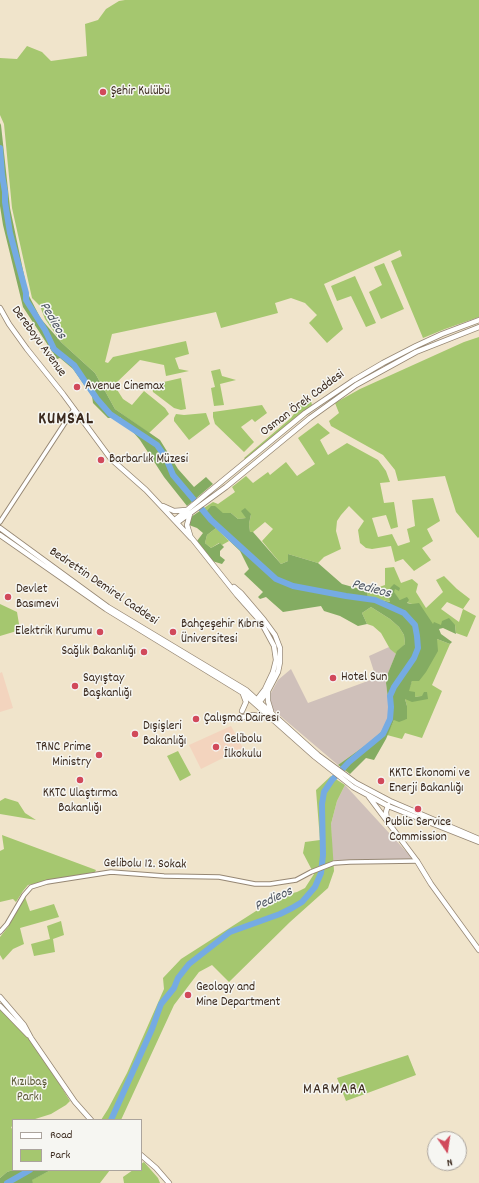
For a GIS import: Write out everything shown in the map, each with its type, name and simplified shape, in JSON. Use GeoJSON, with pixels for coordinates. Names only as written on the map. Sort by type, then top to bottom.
{"type":"FeatureCollection","features":[{"type":"Feature","properties":{"kind":"main road","name":"Dereboyu Avenue"},"geometry":{"type":"LineString","coordinates":[[0,308],[9,324],[27,349],[111,459],[177,521]]}},
{"type":"Feature","properties":{"kind":"main road","name":"Osman Örek Caddesi"},"geometry":{"type":"LineString","coordinates":[[177,521],[204,500],[305,413],[354,380],[416,346],[479,320]]}},
{"type":"Feature","properties":{"kind":"main road","name":"Osman Örek Caddesi"},"geometry":{"type":"LineString","coordinates":[[204,500],[226,486],[302,424],[356,385],[416,352],[479,327]]}},
{"type":"Feature","properties":{"kind":"main road","name":"Dereboyu Avenue"},"geometry":{"type":"LineString","coordinates":[[152,497],[177,521],[228,582],[241,593],[271,629],[277,639],[280,648],[279,667],[275,679],[257,702]]}},
{"type":"Feature","properties":{"kind":"main road"},"geometry":{"type":"LineString","coordinates":[[163,506],[174,511],[191,510],[187,525],[191,538]]}},
{"type":"Feature","properties":{"kind":"main road","name":"Bedrettin Demirel Caddesi"},"geometry":{"type":"LineString","coordinates":[[0,528],[108,607],[244,692],[257,702]]}},
{"type":"Feature","properties":{"kind":"main road","name":"Bedrettin Demirel Caddesi"},"geometry":{"type":"LineString","coordinates":[[0,535],[106,609],[244,692]]}},
{"type":"Feature","properties":{"kind":"main road"},"geometry":{"type":"LineString","coordinates":[[242,711],[246,702],[244,692],[258,693],[267,690],[271,712]]}},
{"type":"Feature","properties":{"kind":"main road"},"geometry":{"type":"LineString","coordinates":[[257,702],[271,712],[332,768]]}},
{"type":"Feature","properties":{"kind":"main road"},"geometry":{"type":"LineString","coordinates":[[257,702],[271,718],[368,796],[379,813],[387,820],[479,950]]}},
{"type":"Feature","properties":{"kind":"main road"},"geometry":{"type":"LineString","coordinates":[[234,719],[253,715],[271,718]]}},
{"type":"Feature","properties":{"kind":"main road"},"geometry":{"type":"LineString","coordinates":[[355,785],[389,804],[479,842]]}},
{"type":"Feature","properties":{"kind":"main road"},"geometry":{"type":"LineString","coordinates":[[368,796],[479,839]]}},
{"type":"Feature","properties":{"kind":"main road"},"geometry":{"type":"LineString","coordinates":[[387,820],[386,812],[389,804]]}},
{"type":"Feature","properties":{"kind":"main road"},"geometry":{"type":"LineString","coordinates":[[0,996],[24,1025],[31,1038],[75,1102],[90,1119]]}},
{"type":"Feature","properties":{"kind":"main road"},"geometry":{"type":"LineString","coordinates":[[0,1006],[31,1038]]}},
{"type":"Feature","properties":{"kind":"main road"},"geometry":{"type":"LineString","coordinates":[[142,1156],[156,1168],[168,1182]]}},
{"type":"Feature","properties":{"kind":"street"},"geometry":{"type":"LineString","coordinates":[[0,521],[74,410]]}},
{"type":"Feature","properties":{"kind":"street","name":"Gelibolu 12. Sokak"},"geometry":{"type":"LineString","coordinates":[[0,932],[31,886],[47,882],[116,872],[164,876],[219,877],[262,885],[296,880],[334,863],[416,861]]}},
{"type":"Feature","properties":{"kind":"shaded area"},"geometry":{"type":"Polygon","coordinates":[[[389,647],[396,654],[388,673],[386,683],[389,707],[388,719],[381,732],[370,742],[338,765],[271,708],[271,693],[278,680],[291,669],[308,703],[376,678],[369,656],[389,647]]]}},
{"type":"Feature","properties":{"kind":"shaded area"},"geometry":{"type":"Polygon","coordinates":[[[2,672],[13,708],[0,712],[0,673],[2,672]]]}},
{"type":"Feature","properties":{"kind":"shaded area","name":"Gelibolu İlkokulu"},"geometry":{"type":"Polygon","coordinates":[[[231,726],[243,748],[201,769],[189,745],[231,726]]]}},
{"type":"Feature","properties":{"kind":"shaded area"},"geometry":{"type":"Polygon","coordinates":[[[345,785],[413,859],[332,860],[331,824],[337,801],[345,785]]]}},
{"type":"Feature","properties":{"kind":"green space"},"geometry":{"type":"Polygon","coordinates":[[[479,0],[479,317],[423,338],[391,261],[402,256],[400,250],[324,284],[343,329],[327,343],[309,323],[317,315],[305,303],[291,298],[275,303],[278,313],[221,328],[216,312],[112,334],[105,362],[108,363],[113,357],[186,341],[189,354],[175,358],[179,369],[189,371],[166,376],[164,365],[140,360],[114,385],[123,399],[132,405],[144,391],[165,408],[169,414],[149,433],[115,409],[95,373],[62,343],[45,319],[40,306],[32,298],[12,208],[4,124],[0,115],[0,58],[17,59],[27,46],[42,52],[51,61],[87,56],[85,24],[98,20],[106,9],[119,1],[479,0]]]}},
{"type":"Feature","properties":{"kind":"green space"},"geometry":{"type":"Polygon","coordinates":[[[0,123],[10,208],[28,294],[41,319],[62,343],[95,373],[115,409],[160,440],[178,469],[194,487],[206,477],[213,484],[187,506],[164,477],[140,440],[120,417],[108,418],[93,403],[92,396],[73,369],[60,358],[57,359],[23,307],[3,225],[0,206],[0,123]]]}},
{"type":"Feature","properties":{"kind":"green space"},"geometry":{"type":"Polygon","coordinates":[[[384,263],[404,309],[381,319],[369,292],[382,285],[374,267],[384,263]]]}},
{"type":"Feature","properties":{"kind":"green space"},"geometry":{"type":"Polygon","coordinates":[[[355,276],[376,323],[366,327],[351,296],[337,301],[331,286],[355,276]]]}},
{"type":"Feature","properties":{"kind":"green space"},"geometry":{"type":"Polygon","coordinates":[[[479,337],[478,538],[456,512],[445,476],[398,481],[395,470],[383,455],[331,426],[329,421],[339,413],[335,403],[360,389],[464,342],[479,337]]]}},
{"type":"Feature","properties":{"kind":"green space"},"geometry":{"type":"Polygon","coordinates":[[[220,369],[222,376],[236,380],[220,384],[224,405],[214,406],[211,388],[215,387],[211,371],[220,369]]]}},
{"type":"Feature","properties":{"kind":"green space"},"geometry":{"type":"Polygon","coordinates":[[[181,378],[186,409],[181,410],[174,408],[153,392],[152,387],[155,384],[181,378]]]}},
{"type":"Feature","properties":{"kind":"green space"},"geometry":{"type":"Polygon","coordinates":[[[307,398],[311,401],[312,405],[246,460],[244,458],[291,418],[307,398]]]}},
{"type":"Feature","properties":{"kind":"green space"},"geometry":{"type":"Polygon","coordinates":[[[262,405],[267,413],[255,422],[252,419],[241,427],[254,442],[244,452],[215,424],[213,412],[262,405]]]}},
{"type":"Feature","properties":{"kind":"green space"},"geometry":{"type":"Polygon","coordinates":[[[206,413],[210,424],[189,440],[174,421],[176,414],[184,415],[206,413]]]}},
{"type":"Feature","properties":{"kind":"green space"},"geometry":{"type":"Polygon","coordinates":[[[318,423],[330,433],[320,440],[328,455],[347,443],[378,460],[386,471],[390,482],[380,483],[384,503],[394,502],[398,527],[391,529],[386,515],[372,518],[378,537],[392,534],[398,546],[410,542],[407,529],[415,526],[412,500],[433,498],[440,521],[427,529],[433,541],[422,548],[431,560],[414,571],[403,559],[395,562],[391,546],[372,549],[366,548],[360,543],[358,530],[364,521],[349,506],[337,521],[336,531],[341,549],[324,557],[318,563],[288,554],[288,561],[281,564],[262,541],[273,529],[265,522],[253,532],[250,532],[249,524],[251,514],[247,518],[238,519],[231,513],[207,511],[204,508],[213,502],[218,504],[235,492],[232,487],[246,476],[253,483],[268,472],[270,475],[286,462],[297,476],[315,464],[298,438],[318,423]]]}},
{"type":"Feature","properties":{"kind":"green space"},"geometry":{"type":"Polygon","coordinates":[[[211,506],[215,506],[223,513],[231,513],[238,519],[246,518],[241,511],[245,508],[251,514],[249,524],[250,532],[253,532],[281,564],[288,561],[288,554],[318,563],[342,584],[367,591],[368,597],[390,602],[388,592],[394,584],[400,588],[399,591],[395,589],[394,592],[400,600],[407,597],[409,600],[407,603],[419,603],[433,624],[434,622],[441,625],[442,621],[449,618],[455,625],[456,634],[443,628],[439,629],[441,634],[452,642],[450,644],[437,639],[438,651],[426,672],[419,681],[412,681],[409,691],[415,692],[415,697],[422,696],[424,692],[427,692],[428,699],[412,702],[405,699],[407,706],[407,719],[399,722],[394,720],[386,739],[374,760],[366,758],[350,774],[338,765],[370,742],[381,732],[388,719],[389,707],[386,683],[388,673],[397,651],[405,644],[404,635],[399,627],[390,619],[371,607],[362,613],[367,624],[358,626],[340,616],[324,611],[321,606],[283,612],[266,597],[260,599],[258,597],[263,592],[244,574],[249,569],[240,551],[216,528],[207,535],[205,543],[211,548],[220,543],[224,547],[220,551],[220,556],[225,560],[222,564],[212,561],[197,541],[203,533],[197,528],[189,525],[191,517],[204,508],[207,511],[211,506]]]}},
{"type":"Feature","properties":{"kind":"green space"},"geometry":{"type":"Polygon","coordinates":[[[216,528],[229,541],[222,545],[219,543],[211,548],[205,543],[207,535],[216,528]]]}},
{"type":"Feature","properties":{"kind":"green space"},"geometry":{"type":"Polygon","coordinates":[[[394,567],[401,583],[412,579],[418,584],[416,592],[426,608],[443,592],[436,580],[444,576],[470,599],[463,609],[476,616],[467,637],[456,633],[455,625],[433,625],[412,604],[400,600],[394,593],[394,585],[391,602],[368,597],[367,591],[385,585],[385,568],[394,567]],[[447,602],[441,609],[459,622],[463,609],[447,602]]]}},
{"type":"Feature","properties":{"kind":"green space"},"geometry":{"type":"Polygon","coordinates":[[[0,604],[17,612],[20,630],[0,636],[0,604]]]}},
{"type":"Feature","properties":{"kind":"green space"},"geometry":{"type":"Polygon","coordinates":[[[371,607],[390,619],[399,627],[404,635],[405,644],[396,654],[390,649],[381,633],[373,626],[367,624],[362,613],[371,607]]]}},
{"type":"Feature","properties":{"kind":"green space"},"geometry":{"type":"Polygon","coordinates":[[[437,639],[450,644],[432,685],[442,691],[422,738],[405,733],[402,739],[387,735],[394,720],[407,719],[407,706],[405,699],[422,696],[415,697],[408,691],[412,681],[437,639]]]}},
{"type":"Feature","properties":{"kind":"green space"},"geometry":{"type":"Polygon","coordinates":[[[178,751],[191,775],[180,781],[167,756],[178,751]]]}},
{"type":"Feature","properties":{"kind":"green space"},"geometry":{"type":"Polygon","coordinates":[[[331,776],[345,785],[337,801],[331,824],[334,871],[328,888],[290,922],[229,982],[212,965],[199,972],[174,1005],[121,1119],[102,1119],[127,1073],[164,989],[163,978],[181,959],[256,911],[268,905],[277,897],[297,892],[305,888],[314,874],[303,853],[305,842],[320,840],[316,790],[331,776]]]}},
{"type":"Feature","properties":{"kind":"green space"},"geometry":{"type":"Polygon","coordinates":[[[5,798],[18,802],[25,813],[36,820],[0,814],[0,801],[5,798]]]}},
{"type":"Feature","properties":{"kind":"green space"},"geometry":{"type":"Polygon","coordinates":[[[2,835],[96,870],[95,872],[28,885],[16,902],[13,899],[0,902],[0,851],[4,849],[2,835]]]}},
{"type":"Feature","properties":{"kind":"green space"},"geometry":{"type":"Polygon","coordinates":[[[25,897],[30,911],[54,904],[59,917],[20,928],[24,944],[13,949],[3,960],[0,955],[0,937],[8,927],[25,897]]]}},
{"type":"Feature","properties":{"kind":"green space"},"geometry":{"type":"Polygon","coordinates":[[[61,921],[64,935],[53,939],[55,952],[34,956],[31,944],[50,939],[47,926],[61,921]]]}},
{"type":"Feature","properties":{"kind":"green space","name":"Kızılbaş Parkı"},"geometry":{"type":"Polygon","coordinates":[[[0,1006],[29,1038],[70,1101],[51,1114],[35,1119],[12,1119],[12,1170],[7,1172],[0,1178],[0,1006]]]}},
{"type":"Feature","properties":{"kind":"green space"},"geometry":{"type":"Polygon","coordinates":[[[408,1055],[416,1075],[346,1101],[337,1078],[408,1055]]]}},
{"type":"Feature","properties":{"kind":"green space"},"geometry":{"type":"Polygon","coordinates":[[[144,1162],[158,1178],[160,1183],[124,1183],[123,1177],[132,1171],[142,1171],[142,1163],[144,1162]]]}},
{"type":"Feature","properties":{"kind":"green space"},"geometry":{"type":"Polygon","coordinates":[[[12,1170],[49,1171],[32,1180],[33,1183],[0,1183],[0,1178],[7,1172],[12,1170]]]}},
{"type":"Feature","properties":{"kind":"green space"},"geometry":{"type":"Polygon","coordinates":[[[49,1171],[109,1171],[100,1183],[33,1183],[31,1180],[49,1171]]]}},
{"type":"Feature","properties":{"kind":"waterway","name":"Pedieos"},"geometry":{"type":"LineString","coordinates":[[0,148],[5,202],[10,233],[26,293],[26,300],[45,330],[54,349],[74,365],[97,399],[110,414],[157,445],[166,458],[173,475],[211,520],[276,579],[293,586],[375,600],[404,613],[415,625],[417,636],[418,648],[414,658],[394,687],[390,696],[390,719],[383,734],[349,762],[332,780],[324,792],[322,804],[323,855],[321,873],[315,887],[302,902],[280,914],[230,932],[189,964],[178,978],[174,988],[161,1004],[152,1029],[111,1119]]}},
{"type":"Feature","properties":{"kind":"waterway","name":"Pedieos"},"geometry":{"type":"LineString","coordinates":[[7,1183],[28,1171]]}},
{"type":"Feature","properties":{"kind":"place","name":"Şehir Kulübü"},"geometry":{"type":"Point","coordinates":[103,92]}},
{"type":"Feature","properties":{"kind":"place","name":"Avenue Cinemax"},"geometry":{"type":"Point","coordinates":[77,387]}},
{"type":"Feature","properties":{"kind":"place","name":"Barbarlık Müzesi"},"geometry":{"type":"Point","coordinates":[101,460]}},
{"type":"Feature","properties":{"kind":"place","name":"Devlet Basımevi"},"geometry":{"type":"Point","coordinates":[8,597]}},
{"type":"Feature","properties":{"kind":"place","name":"Elektrik Kurumu"},"geometry":{"type":"Point","coordinates":[100,632]}},
{"type":"Feature","properties":{"kind":"place","name":"Bahçeşehir Kıbrıs Üniversitesi"},"geometry":{"type":"Point","coordinates":[173,632]}},
{"type":"Feature","properties":{"kind":"place","name":"Sağlık Bakanlığı"},"geometry":{"type":"Point","coordinates":[144,652]}},
{"type":"Feature","properties":{"kind":"place","name":"Hotel Sun"},"geometry":{"type":"Point","coordinates":[333,678]}},
{"type":"Feature","properties":{"kind":"place","name":"Sayıştay Başkanlığı"},"geometry":{"type":"Point","coordinates":[75,686]}},
{"type":"Feature","properties":{"kind":"place","name":"Çalışma Dairesi"},"geometry":{"type":"Point","coordinates":[196,719]}},
{"type":"Feature","properties":{"kind":"place","name":"Dışişleri Bakanlığı"},"geometry":{"type":"Point","coordinates":[135,734]}},
{"type":"Feature","properties":{"kind":"place","name":"Gelibolu İlkokulu"},"geometry":{"type":"Point","coordinates":[216,747]}},
{"type":"Feature","properties":{"kind":"place","name":"TRNC Prime Ministry"},"geometry":{"type":"Point","coordinates":[99,755]}},
{"type":"Feature","properties":{"kind":"place","name":"KKTC Ulaştırma Bakanlığı"},"geometry":{"type":"Point","coordinates":[80,780]}},
{"type":"Feature","properties":{"kind":"place","name":"KKTC Ekonomi ve Enerji Bakanlığı"},"geometry":{"type":"Point","coordinates":[381,781]}},
{"type":"Feature","properties":{"kind":"place","name":"Public Service Commission"},"geometry":{"type":"Point","coordinates":[418,809]}},
{"type":"Feature","properties":{"kind":"place","name":"Geology and Mine Department"},"geometry":{"type":"Point","coordinates":[188,995]}},
{"type":"Feature","properties":{"kind":"district","name":"KUMSAL"},"geometry":{"type":"Point","coordinates":[66,421]}},
{"type":"Feature","properties":{"kind":"district","name":"MARMARA"},"geometry":{"type":"Point","coordinates":[335,1091]}}]}
